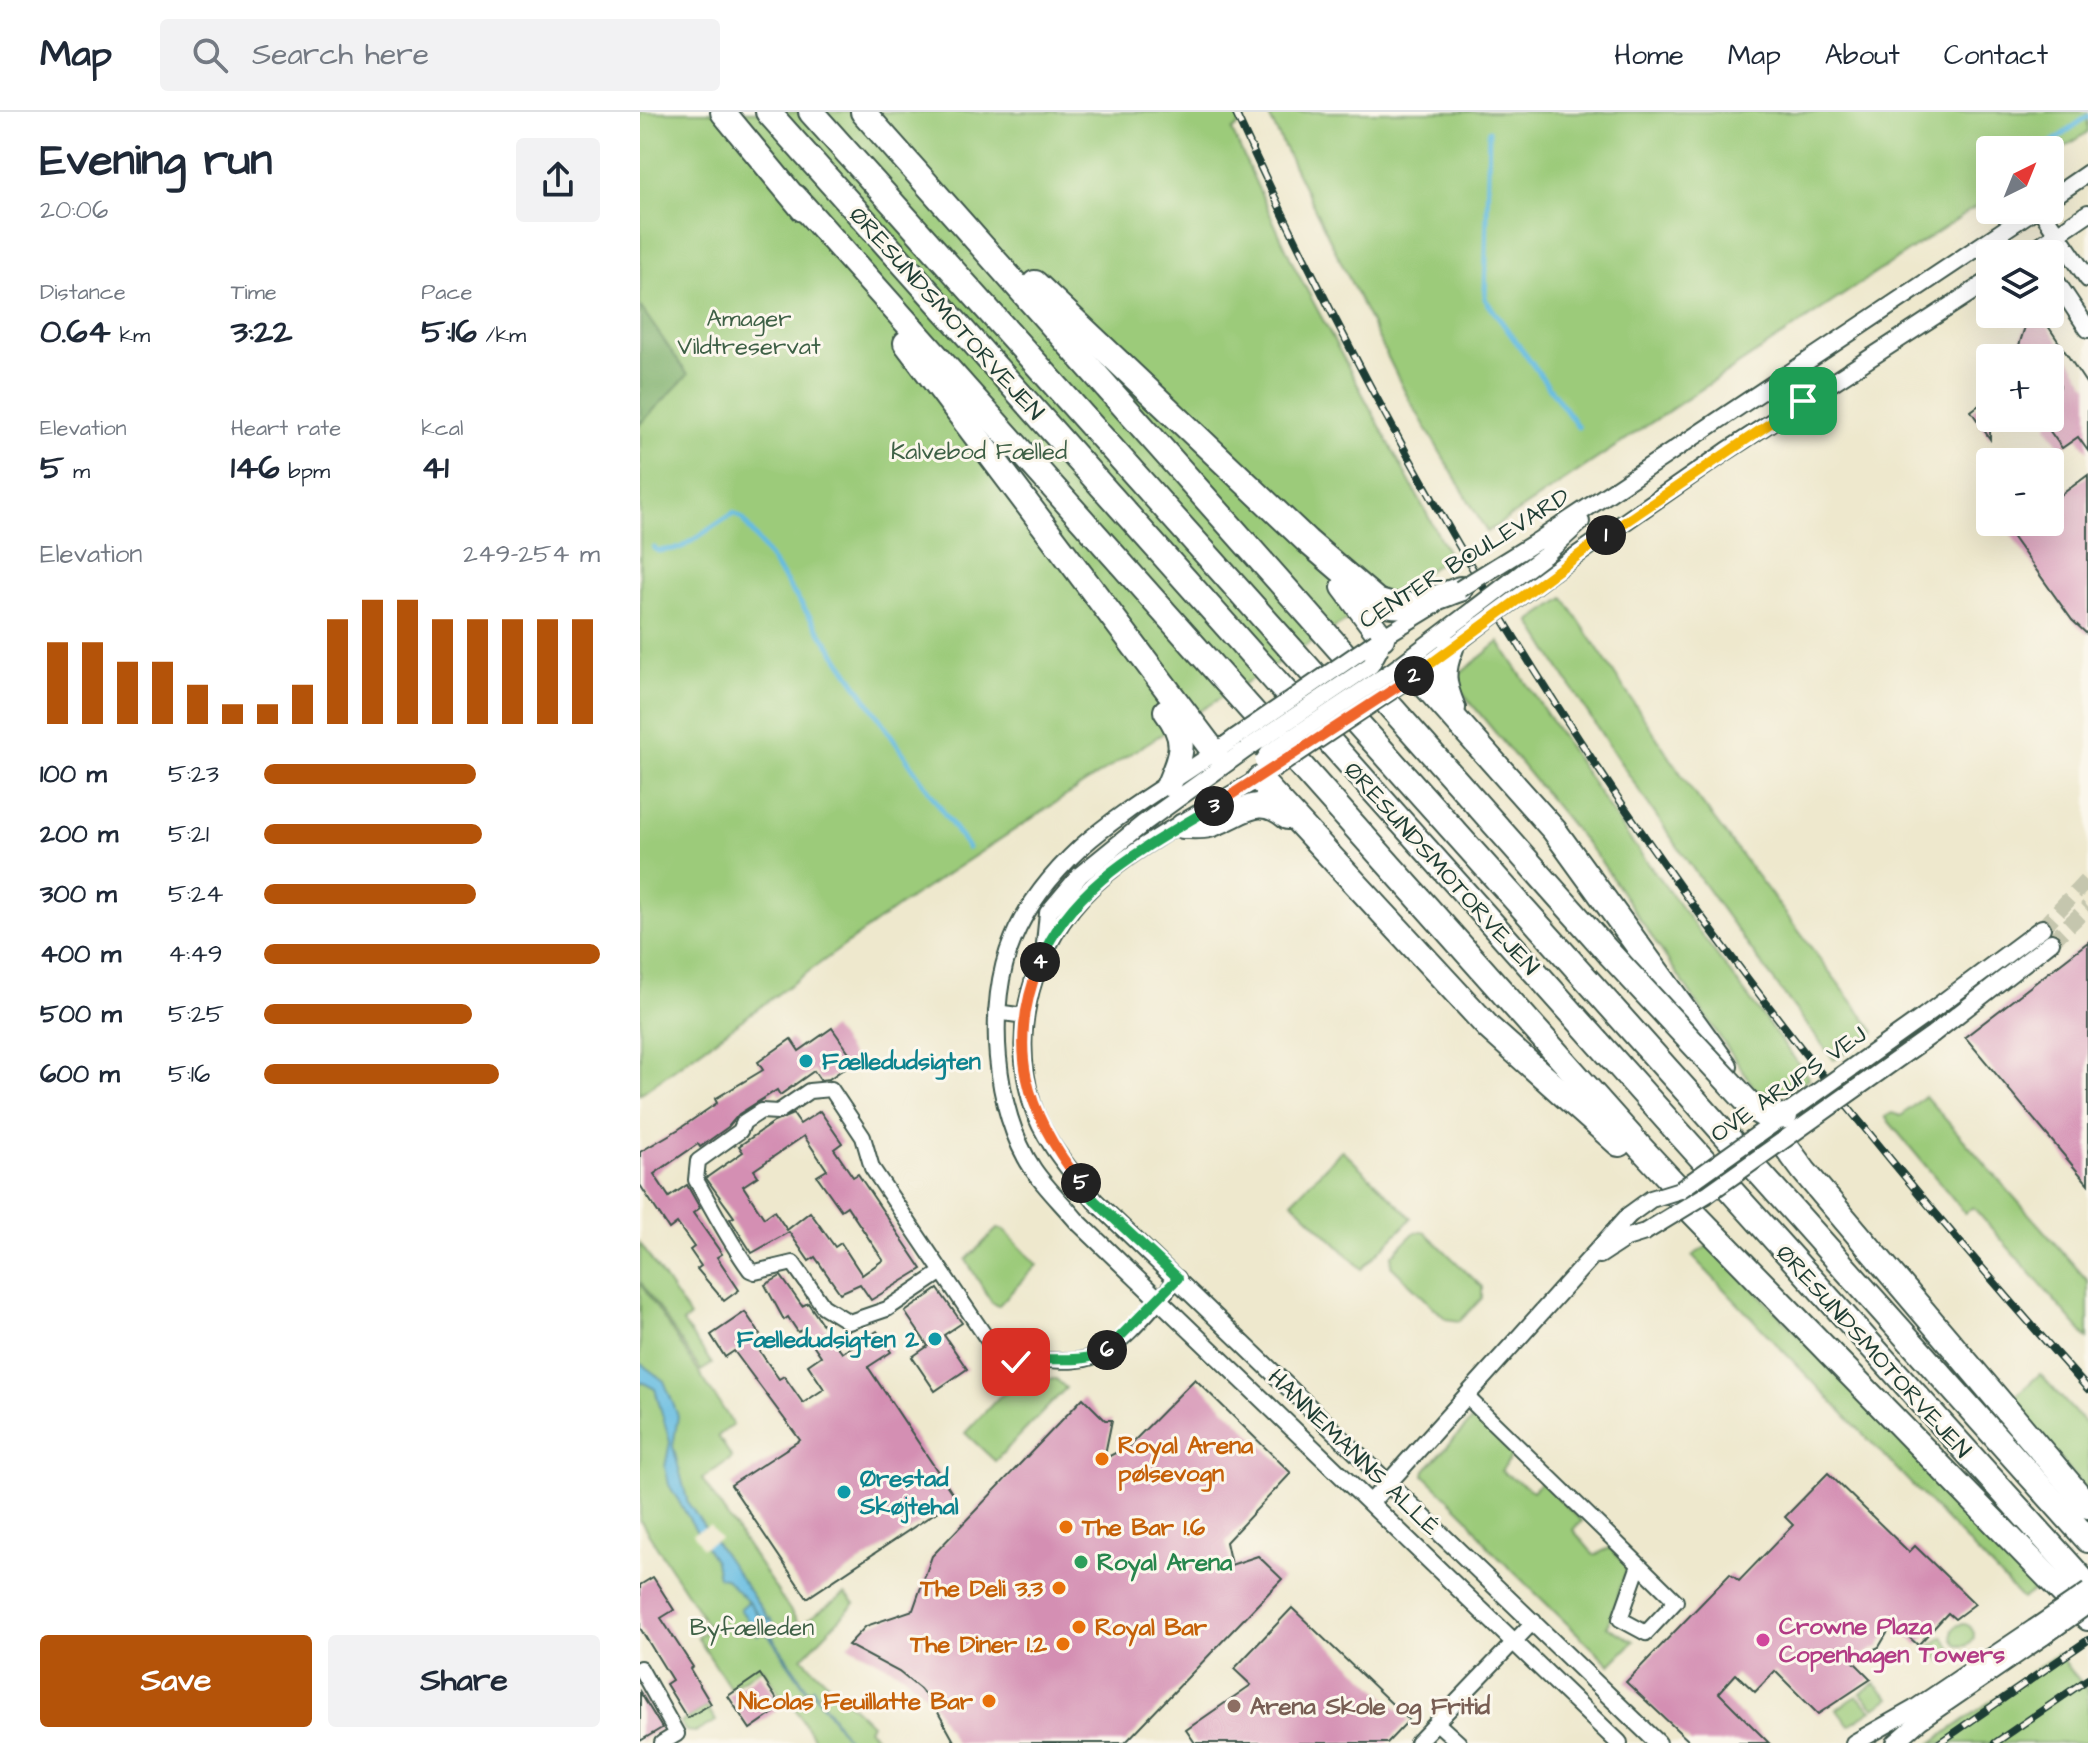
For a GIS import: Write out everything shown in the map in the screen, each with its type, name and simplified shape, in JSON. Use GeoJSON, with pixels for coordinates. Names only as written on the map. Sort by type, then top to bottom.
{"type":"FeatureCollection","features":[{"type":"Feature","properties":{"kind":"highway"},"geometry":{"type":"LineString","coordinates":[[723,112],[1518,1013],[1680,1190],[1709,1193]]}},
{"type":"Feature","properties":{"kind":"highway","name":"ØRESUNDSMOTORVEJEN"},"geometry":{"type":"LineString","coordinates":[[768,112],[2088,1588]]}},
{"type":"Feature","properties":{"kind":"highway","name":"ØRESUNDSMOTORVEJEN"},"geometry":{"type":"LineString","coordinates":[[811,112],[2088,1540]]}},
{"type":"Feature","properties":{"kind":"highway"},"geometry":{"type":"LineString","coordinates":[[863,112],[1609,953],[1755,1110],[1769,1118],[1785,1116]]}},
{"type":"Feature","properties":{"kind":"highway"},"geometry":{"type":"LineString","coordinates":[[884,135],[1107,354],[1307,541],[1377,601],[1391,606],[1410,606],[1467,599]]}},
{"type":"Feature","properties":{"kind":"highway"},"geometry":{"type":"LineString","coordinates":[[795,197],[1221,759]]}},
{"type":"Feature","properties":{"kind":"highway"},"geometry":{"type":"LineString","coordinates":[[1045,530],[1079,598],[1178,727],[1182,740],[1169,784]]}},
{"type":"Feature","properties":{"kind":"highway"},"geometry":{"type":"LineString","coordinates":[[1307,541],[1379,642]]}},
{"type":"Feature","properties":{"kind":"highway"},"geometry":{"type":"LineString","coordinates":[[1451,648],[1442,669],[1443,683],[1457,718]]}},
{"type":"Feature","properties":{"kind":"highway"},"geometry":{"type":"LineString","coordinates":[[1405,672],[1457,718],[1554,830],[1804,1171],[2088,1506]]}},
{"type":"Feature","properties":{"kind":"highway"},"geometry":{"type":"LineString","coordinates":[[1265,770],[1319,845],[1489,1028],[1700,1215],[2088,1618]]}},
{"type":"Feature","properties":{"kind":"highway"},"geometry":{"type":"LineString","coordinates":[[1183,826],[1208,825],[1252,804],[1268,804],[1319,845]]}},
{"type":"Feature","properties":{"kind":"street"},"geometry":{"type":"LineString","coordinates":[[2064,189],[2088,173]]}},
{"type":"Feature","properties":{"kind":"street"},"geometry":{"type":"LineString","coordinates":[[2048,240],[2088,213]]}},
{"type":"Feature","properties":{"kind":"street"},"geometry":{"type":"LineString","coordinates":[[2015,224],[2025,240]]}},
{"type":"Feature","properties":{"kind":"street","name":"CENTER BOULEVARD"},"geometry":{"type":"LineString","coordinates":[[996,1012],[1012,940],[1043,888],[1081,847],[1169,784],[1221,759],[1379,642],[1467,599],[1540,549],[1618,489],[2015,224]]}},
{"type":"Feature","properties":{"kind":"street"},"geometry":{"type":"LineString","coordinates":[[2050,224],[2088,279]]}},
{"type":"Feature","properties":{"kind":"street"},"geometry":{"type":"LineString","coordinates":[[996,1012],[1025,1016],[1030,986],[1045,950],[1073,906],[1107,873],[1183,826],[1405,672],[1451,648],[1554,571],[1727,451],[1976,289]]}},
{"type":"Feature","properties":{"kind":"street"},"geometry":{"type":"LineString","coordinates":[[2064,293],[2088,329]]}},
{"type":"Feature","properties":{"kind":"street"},"geometry":{"type":"LineString","coordinates":[[1405,672],[1467,599],[1540,549]]}},
{"type":"Feature","properties":{"kind":"street"},"geometry":{"type":"LineString","coordinates":[[1379,642],[1405,672]]}},
{"type":"Feature","properties":{"kind":"street"},"geometry":{"type":"LineString","coordinates":[[1045,950],[1048,913],[1080,875],[1221,759],[1265,770]]}},
{"type":"Feature","properties":{"kind":"street","name":"OVE ARUPS VEJ"},"geometry":{"type":"LineString","coordinates":[[1372,1501],[1467,1397],[1568,1282],[1629,1215],[1664,1193],[1680,1190],[1923,1017],[2046,935],[1933,1034],[1709,1193],[1645,1232],[1612,1246],[1568,1282]]}},
{"type":"Feature","properties":{"kind":"street","name":"HANNEMANNS ALLÉ"},"geometry":{"type":"LineString","coordinates":[[996,1012],[996,1056],[1006,1106],[1032,1168],[1076,1220],[1372,1501],[1619,1743]]}},
{"type":"Feature","properties":{"kind":"street","name":"HANNEMANNS ALLÉ"},"geometry":{"type":"LineString","coordinates":[[1025,1016],[1023,1057],[1032,1107],[1057,1152],[1095,1201],[1390,1481],[1658,1743]]}},
{"type":"Feature","properties":{"kind":"street"},"geometry":{"type":"LineString","coordinates":[[942,1272],[887,1309],[851,1323],[823,1306],[793,1263],[751,1271],[717,1222],[715,1210],[696,1180],[698,1161],[740,1131],[744,1122],[761,1111],[778,1112],[808,1091],[831,1089],[866,1142],[872,1168],[942,1272],[1000,1371],[1026,1359],[1081,1359],[1101,1354],[1178,1278]]}},
{"type":"Feature","properties":{"kind":"street"},"geometry":{"type":"LineString","coordinates":[[1467,1397],[1676,1601],[1646,1633],[1620,1619],[1639,1565]]}},
{"type":"Feature","properties":{"kind":"street"},"geometry":{"type":"LineString","coordinates":[[1895,1743],[2038,1632],[2088,1588]]}},
{"type":"Feature","properties":{"kind":"street"},"geometry":{"type":"LineString","coordinates":[[1854,1743],[2088,1605]]}},
{"type":"Feature","properties":{"kind":"street"},"geometry":{"type":"LineString","coordinates":[[1417,1743],[1534,1621]]}},
{"type":"Feature","properties":{"kind":"street"},"geometry":{"type":"LineString","coordinates":[[640,1668],[677,1734],[662,1743]]}},
{"type":"Feature","properties":{"kind":"street"},"geometry":{"type":"LineString","coordinates":[[1437,1723],[1459,1743]]}},
{"type":"Feature","properties":{"kind":"green space","name":"Kalvebod Fælled"},"geometry":{"type":"Polygon","coordinates":[[[640,112],[1252,112],[1232,131],[1294,266],[1450,557],[1136,750],[903,903],[640,1094],[640,112]]]}},
{"type":"Feature","properties":{"kind":"green space"},"geometry":{"type":"Polygon","coordinates":[[[1267,112],[2088,112],[2088,132],[2064,148],[2064,136],[1976,136],[1976,206],[1487,532],[1405,392],[1267,112]]]}},
{"type":"Feature","properties":{"kind":"green space"},"geometry":{"type":"Polygon","coordinates":[[[640,306],[688,375],[640,424],[640,306]]]}},
{"type":"Feature","properties":{"kind":"green space"},"geometry":{"type":"Polygon","coordinates":[[[1564,598],[1689,786],[1875,1032],[1834,1060],[1676,845],[1530,621],[1564,598]]]}},
{"type":"Feature","properties":{"kind":"green space"},"geometry":{"type":"Polygon","coordinates":[[[1499,642],[1626,834],[1809,1078],[1783,1091],[1755,1089],[1600,860],[1457,686],[1456,677],[1499,642]]]}},
{"type":"Feature","properties":{"kind":"green space"},"geometry":{"type":"Polygon","coordinates":[[[1925,1096],[2088,1281],[2088,1339],[1973,1207],[1965,1213],[1885,1117],[1892,1113],[1901,1116],[1925,1096]]]}},
{"type":"Feature","properties":{"kind":"green space"},"geometry":{"type":"Polygon","coordinates":[[[1342,1150],[1412,1218],[1362,1269],[1292,1201],[1342,1150]]]}},
{"type":"Feature","properties":{"kind":"green space"},"geometry":{"type":"Polygon","coordinates":[[[998,1228],[1004,1230],[1037,1265],[998,1306],[992,1303],[966,1260],[998,1228]]]}},
{"type":"Feature","properties":{"kind":"green space"},"geometry":{"type":"Polygon","coordinates":[[[1415,1232],[1425,1232],[1482,1287],[1482,1298],[1460,1321],[1446,1319],[1391,1266],[1392,1255],[1415,1232]]]}},
{"type":"Feature","properties":{"kind":"green space"},"geometry":{"type":"Polygon","coordinates":[[[640,1243],[690,1317],[683,1323],[712,1364],[701,1371],[640,1281],[640,1243]]]}},
{"type":"Feature","properties":{"kind":"green space"},"geometry":{"type":"Polygon","coordinates":[[[1711,1244],[2039,1587],[2022,1599],[1692,1256],[1711,1244]]]}},
{"type":"Feature","properties":{"kind":"green space","name":"Byfælleden"},"geometry":{"type":"Polygon","coordinates":[[[640,1283],[733,1424],[718,1436],[732,1458],[702,1479],[800,1625],[845,1594],[855,1603],[802,1658],[871,1724],[868,1729],[883,1743],[816,1743],[789,1698],[784,1701],[763,1668],[730,1688],[697,1637],[709,1628],[640,1520],[640,1283]]]}},
{"type":"Feature","properties":{"kind":"green space"},"geometry":{"type":"Polygon","coordinates":[[[2040,1374],[2088,1427],[2088,1492],[2010,1401],[2040,1374]]]}},
{"type":"Feature","properties":{"kind":"green space"},"geometry":{"type":"Polygon","coordinates":[[[1032,1379],[1056,1379],[1066,1388],[995,1461],[965,1433],[1000,1396],[1032,1379]]]}},
{"type":"Feature","properties":{"kind":"green space"},"geometry":{"type":"Polygon","coordinates":[[[1474,1418],[1513,1454],[1501,1471],[1533,1491],[1541,1482],[1582,1521],[1573,1530],[1594,1555],[1610,1548],[1628,1565],[1607,1627],[1634,1641],[1610,1665],[1490,1549],[1468,1518],[1424,1475],[1425,1470],[1474,1418]]]}},
{"type":"Feature","properties":{"kind":"green space"},"geometry":{"type":"Polygon","coordinates":[[[1963,1624],[1971,1627],[1974,1635],[1971,1643],[1963,1646],[1955,1643],[1952,1635],[1955,1627],[1963,1624]]]}},
{"type":"Feature","properties":{"kind":"green space"},"geometry":{"type":"Polygon","coordinates":[[[1943,1637],[1954,1653],[1942,1661],[1928,1647],[1943,1637]]]}},
{"type":"Feature","properties":{"kind":"green space"},"geometry":{"type":"Polygon","coordinates":[[[2057,1654],[2088,1690],[2088,1743],[1932,1743],[2057,1654]]]}},
{"type":"Feature","properties":{"kind":"green space"},"geometry":{"type":"Polygon","coordinates":[[[1875,1684],[1890,1698],[1875,1708],[1860,1693],[1875,1684]]]}},
{"type":"Feature","properties":{"kind":"green space"},"geometry":{"type":"Polygon","coordinates":[[[1857,1696],[1872,1710],[1849,1725],[1837,1709],[1857,1696]]]}},
{"type":"Feature","properties":{"kind":"green space"},"geometry":{"type":"Polygon","coordinates":[[[707,1707],[716,1721],[696,1732],[686,1731],[680,1723],[707,1707]]]}},
{"type":"Feature","properties":{"kind":"water"},"geometry":{"type":"Polygon","coordinates":[[[640,1363],[664,1381],[678,1416],[673,1446],[688,1503],[768,1618],[764,1621],[749,1602],[763,1623],[770,1618],[778,1631],[772,1636],[809,1691],[813,1688],[850,1743],[813,1692],[809,1694],[770,1637],[763,1631],[758,1635],[740,1609],[748,1602],[725,1578],[718,1577],[715,1562],[669,1485],[665,1467],[670,1442],[655,1389],[640,1381],[640,1363]]]}},
{"type":"Feature","properties":{"kind":"pier"},"geometry":{"type":"Polygon","coordinates":[[[710,1525],[720,1539],[702,1548],[693,1533],[710,1525]]]}},
{"type":"Feature","properties":{"kind":"building"},"geometry":{"type":"Polygon","coordinates":[[[2025,328],[2049,328],[2060,344],[2019,344],[2025,328]]]}},
{"type":"Feature","properties":{"kind":"building"},"geometry":{"type":"Polygon","coordinates":[[[2064,350],[2088,386],[2088,451],[2078,437],[2062,448],[2051,432],[2064,432],[2064,350]]]}},
{"type":"Feature","properties":{"kind":"building"},"geometry":{"type":"Polygon","coordinates":[[[2088,475],[2088,635],[2072,620],[2012,536],[2064,536],[2064,493],[2088,475]]]}},
{"type":"Feature","properties":{"kind":"building"},"geometry":{"type":"Polygon","coordinates":[[[2088,942],[2088,1184],[1965,1037],[2088,942]]]}},
{"type":"Feature","properties":{"kind":"building"},"geometry":{"type":"Polygon","coordinates":[[[832,1028],[855,1061],[829,1079],[820,1080],[814,1071],[780,1095],[777,1090],[739,1114],[728,1127],[700,1147],[698,1144],[654,1174],[669,1197],[687,1185],[700,1208],[693,1213],[722,1254],[717,1257],[739,1290],[724,1301],[697,1269],[701,1266],[690,1250],[694,1247],[677,1223],[669,1229],[640,1185],[640,1152],[717,1103],[715,1099],[763,1070],[758,1062],[791,1039],[799,1051],[832,1028]]]}},
{"type":"Feature","properties":{"kind":"building"},"geometry":{"type":"Polygon","coordinates":[[[820,1111],[842,1143],[834,1149],[853,1177],[858,1174],[922,1269],[871,1300],[860,1284],[840,1293],[815,1257],[809,1261],[789,1232],[752,1253],[730,1219],[734,1217],[706,1178],[743,1152],[739,1146],[774,1122],[793,1114],[800,1124],[820,1111]],[[804,1136],[754,1170],[758,1176],[743,1186],[764,1218],[774,1211],[787,1230],[810,1212],[835,1247],[841,1243],[862,1275],[883,1260],[847,1206],[841,1210],[817,1176],[827,1170],[804,1136]]]}},
{"type":"Feature","properties":{"kind":"building","name":"Ørestad Skøjtehal"},"geometry":{"type":"Polygon","coordinates":[[[781,1276],[802,1306],[808,1303],[842,1353],[877,1331],[891,1352],[868,1367],[956,1499],[807,1598],[731,1485],[800,1440],[734,1351],[725,1357],[711,1335],[745,1312],[760,1334],[752,1340],[779,1379],[784,1376],[803,1403],[824,1389],[808,1365],[821,1356],[803,1330],[798,1332],[788,1317],[784,1320],[765,1285],[781,1276]]]}},
{"type":"Feature","properties":{"kind":"building","name":"Fælledudsigten 2"},"geometry":{"type":"Polygon","coordinates":[[[938,1289],[962,1323],[944,1335],[967,1369],[935,1391],[912,1357],[928,1346],[905,1312],[938,1289]]]}},
{"type":"Feature","properties":{"kind":"building","name":"Royal Arena"},"geometry":{"type":"Polygon","coordinates":[[[1195,1379],[1291,1473],[1226,1542],[1231,1565],[1258,1556],[1282,1579],[1125,1743],[955,1743],[935,1707],[920,1689],[899,1672],[848,1645],[866,1626],[913,1610],[932,1556],[1083,1398],[1105,1420],[1112,1420],[1104,1459],[1129,1446],[1195,1379]]]}},
{"type":"Feature","properties":{"kind":"building"},"geometry":{"type":"Polygon","coordinates":[[[1828,1473],[1909,1552],[1915,1546],[1975,1604],[1955,1619],[1948,1613],[1918,1645],[1893,1623],[1879,1647],[1852,1660],[1871,1679],[1818,1714],[1775,1671],[1755,1692],[1736,1674],[1719,1693],[1769,1743],[1691,1743],[1626,1682],[1730,1574],[1739,1581],[1793,1525],[1785,1517],[1828,1473]]]}},
{"type":"Feature","properties":{"kind":"building"},"geometry":{"type":"Polygon","coordinates":[[[653,1577],[674,1610],[661,1618],[693,1667],[690,1669],[711,1704],[687,1718],[666,1684],[672,1680],[640,1628],[640,1585],[653,1577]]]}},
{"type":"Feature","properties":{"kind":"building"},"geometry":{"type":"Polygon","coordinates":[[[1292,1608],[1409,1720],[1387,1743],[1195,1743],[1186,1730],[1251,1685],[1234,1669],[1292,1608]]]}},
{"type":"Feature","properties":{"kind":"building"},"geometry":{"type":"Polygon","coordinates":[[[760,1674],[782,1707],[750,1729],[728,1696],[760,1674]]]}},
{"type":"Feature","properties":{"kind":"building"},"geometry":{"type":"Polygon","coordinates":[[[640,1692],[662,1728],[640,1741],[640,1692]]]}},
{"type":"Feature","properties":{"kind":"waterway"},"geometry":{"type":"LineString","coordinates":[[2060,136],[2088,116]]}},
{"type":"Feature","properties":{"kind":"waterway"},"geometry":{"type":"LineString","coordinates":[[1489,131],[1485,299],[1578,427]]}},
{"type":"Feature","properties":{"kind":"waterway"},"geometry":{"type":"LineString","coordinates":[[654,548],[658,551],[681,548],[734,513],[743,519],[968,848]]}},
{"type":"Feature","properties":{"kind":"tunnel"},"geometry":{"type":"LineString","coordinates":[[2042,928],[2088,879]]}},
{"type":"Feature","properties":{"kind":"tunnel"},"geometry":{"type":"LineString","coordinates":[[2051,942],[2088,907]]}},
{"type":"Feature","properties":{"kind":"railway"},"geometry":{"type":"LineString","coordinates":[[1235,112],[1326,301],[1424,485],[1531,665],[1588,753],[1698,912],[1804,1052],[1972,1257],[2088,1389]]}},
{"type":"Feature","properties":{"kind":"railway"},"geometry":{"type":"LineString","coordinates":[[1939,1743],[2088,1640]]}},
{"type":"Feature","properties":{"kind":"railway"},"geometry":{"type":"LineString","coordinates":[[1995,1743],[2088,1679]]}},
{"type":"Feature","properties":{"kind":"place","name":"Fælledudsigten"},"geometry":{"type":"Point","coordinates":[806,1061]}},
{"type":"Feature","properties":{"kind":"place","name":"Fælledudsigten 2"},"geometry":{"type":"Point","coordinates":[935,1339]}},
{"type":"Feature","properties":{"kind":"place","name":"Royal Arena pølsevogn"},"geometry":{"type":"Point","coordinates":[1102,1459]}},
{"type":"Feature","properties":{"kind":"place","name":"Ørestad Skøjtehal"},"geometry":{"type":"Point","coordinates":[844,1492]}},
{"type":"Feature","properties":{"kind":"place","name":"The Bar 1.6"},"geometry":{"type":"Point","coordinates":[1066,1527]}},
{"type":"Feature","properties":{"kind":"place","name":"Royal Arena"},"geometry":{"type":"Point","coordinates":[1081,1562]}},
{"type":"Feature","properties":{"kind":"place","name":"The Deli 3.3"},"geometry":{"type":"Point","coordinates":[1059,1588]}},
{"type":"Feature","properties":{"kind":"place","name":"Royal Bar"},"geometry":{"type":"Point","coordinates":[1079,1627]}},
{"type":"Feature","properties":{"kind":"place","name":"Crowne Plaza Copenhagen Towers"},"geometry":{"type":"Point","coordinates":[1763,1640]}},
{"type":"Feature","properties":{"kind":"place","name":"The Diner 1.2"},"geometry":{"type":"Point","coordinates":[1063,1644]}},
{"type":"Feature","properties":{"kind":"place","name":"Nicolas Feuillatte Bar"},"geometry":{"type":"Point","coordinates":[989,1701]}},
{"type":"Feature","properties":{"kind":"place","name":"Arena Skole og Fritid"},"geometry":{"type":"Point","coordinates":[1234,1706]}},
{"type":"Feature","properties":{"kind":"route"},"geometry":{"type":"LineString","coordinates":[[1016,1362],[1036,1358],[1081,1359],[1101,1354],[1178,1278],[1095,1201],[1057,1152],[1032,1107],[1023,1057],[1030,986],[1045,950],[1073,906],[1107,873],[1273,770],[1416,675],[1554,571],[1803,401]]}},
{"type":"Feature","properties":{"kind":"park label","name":"Amager Vildtreservat"},"geometry":{"type":"Point","coordinates":[749,332]}}]}
